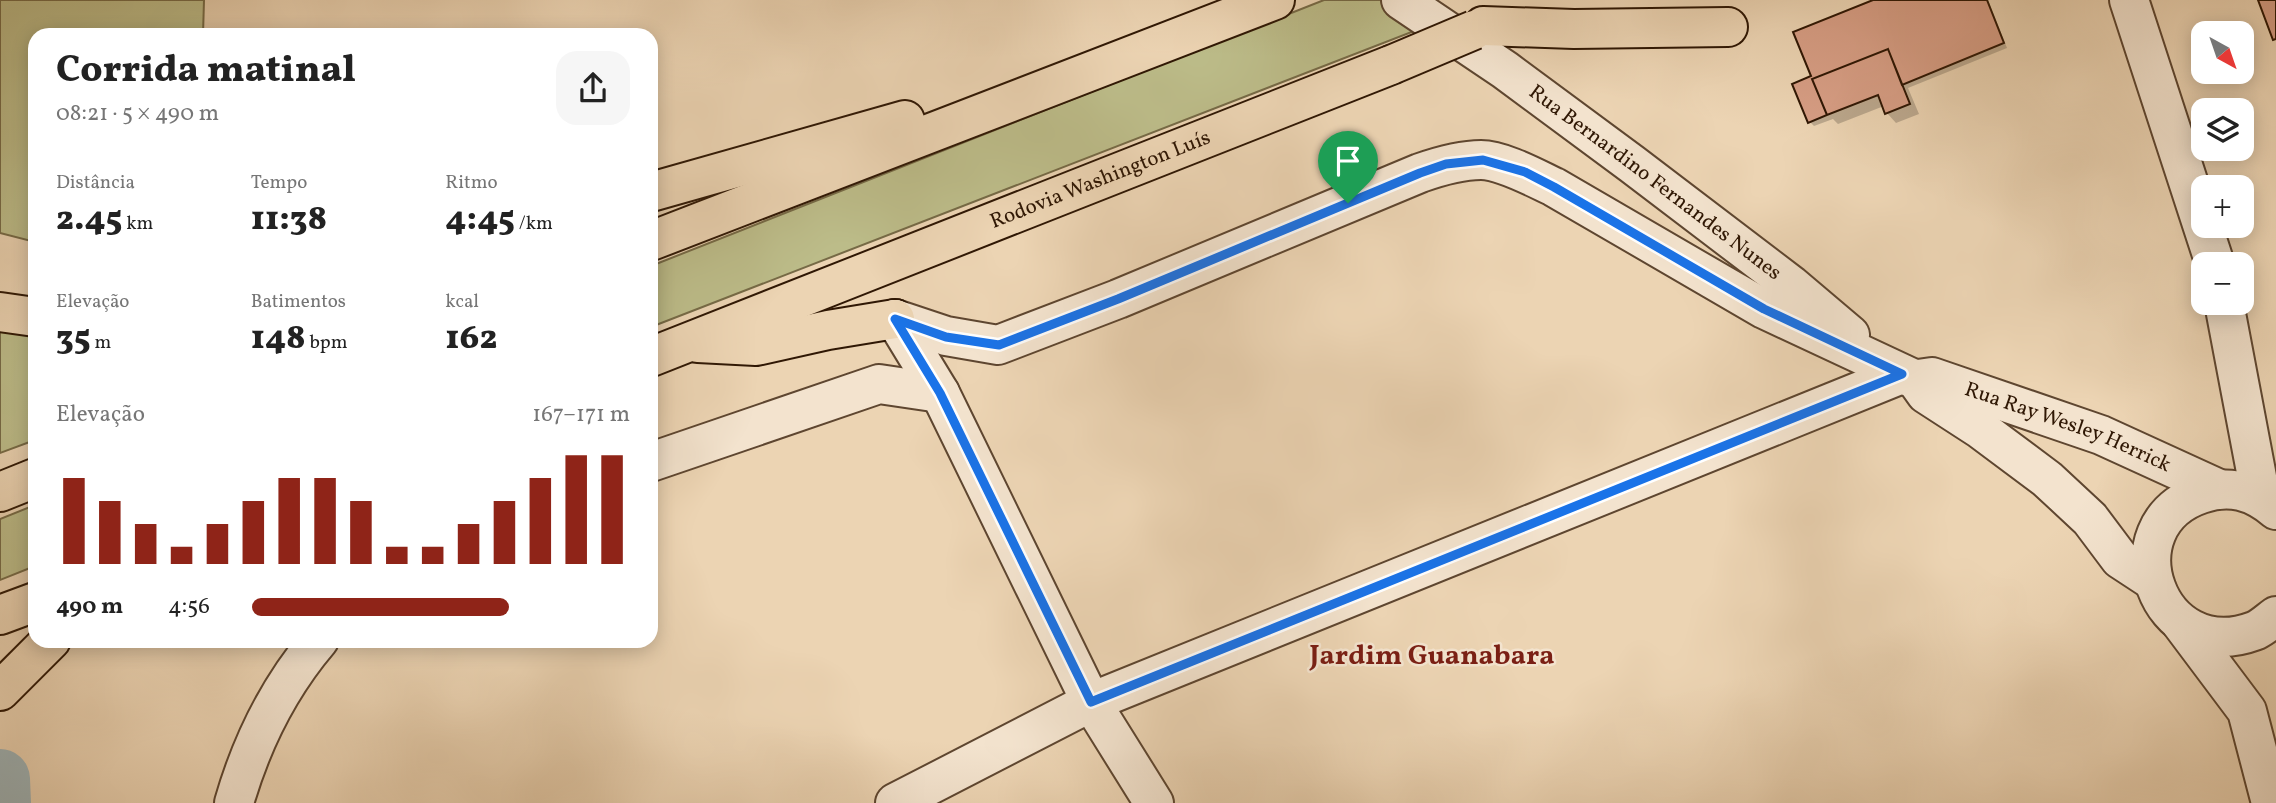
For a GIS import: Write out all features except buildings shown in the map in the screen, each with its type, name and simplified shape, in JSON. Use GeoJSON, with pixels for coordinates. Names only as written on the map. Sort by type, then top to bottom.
{"type":"FeatureCollection","features":[{"type":"Feature","properties":{"kind":"highway","name":"Rodovia Washington Luís"},"geometry":{"type":"LineString","coordinates":[[668,350],[1391,65],[1548,0]]}},
{"type":"Feature","properties":{"kind":"highway"},"geometry":{"type":"LineString","coordinates":[[658,238],[1266,3]]}},
{"type":"Feature","properties":{"kind":"highway"},"geometry":{"type":"LineString","coordinates":[[1478,28],[1728,27]]}},
{"type":"Feature","properties":{"kind":"highway"},"geometry":{"type":"LineString","coordinates":[[658,190],[1130,57]]}},
{"type":"Feature","properties":{"kind":"highway"},"geometry":{"type":"LineString","coordinates":[[0,312],[28,316]]}},
{"type":"Feature","properties":{"kind":"highway"},"geometry":{"type":"LineString","coordinates":[[668,350],[756,346],[895,319]]}},
{"type":"Feature","properties":{"kind":"highway"},"geometry":{"type":"LineString","coordinates":[[0,492],[28,481]]}},
{"type":"Feature","properties":{"kind":"highway"},"geometry":{"type":"LineString","coordinates":[[0,615],[28,605]]}},
{"type":"Feature","properties":{"kind":"highway"},"geometry":{"type":"LineString","coordinates":[[0,691],[43,648]]}},
{"type":"Feature","properties":{"kind":"street","name":"Rua Bernardino Fernandes Nunes"},"geometry":{"type":"LineString","coordinates":[[1401,0],[1505,70],[1622,156],[1791,285],[1850,335],[1909,377]]}},
{"type":"Feature","properties":{"kind":"street"},"geometry":{"type":"LineString","coordinates":[[2129,0],[2211,252]]}},
{"type":"Feature","properties":{"kind":"street","name":"Rua Ray Wesley Herrick"},"geometry":{"type":"LineString","coordinates":[[895,319],[946,337],[999,345],[1118,299],[1420,173],[1446,164],[1483,160],[1525,172],[1764,309],[1909,377],[1932,377],[2101,435],[2217,488],[2238,490],[2269,504]]}},
{"type":"Feature","properties":{"kind":"street"},"geometry":{"type":"LineString","coordinates":[[2227,315],[2269,504]]}},
{"type":"Feature","properties":{"kind":"street"},"geometry":{"type":"LineString","coordinates":[[895,319],[940,393],[1091,702],[1154,803]]}},
{"type":"Feature","properties":{"kind":"street"},"geometry":{"type":"LineString","coordinates":[[895,803],[945,792],[1091,702],[1909,377],[1926,394],[1980,429],[2047,479],[2090,519],[2120,559],[2152,580]]}},
{"type":"Feature","properties":{"kind":"street"},"geometry":{"type":"LineString","coordinates":[[658,459],[879,384],[940,393]]}},
{"type":"Feature","properties":{"kind":"street"},"geometry":{"type":"LineString","coordinates":[[2217,488],[2190,497],[2171,512],[2157,532],[2151,555],[2152,580],[2162,604],[2181,623],[2247,711],[2271,803]]}},
{"type":"Feature","properties":{"kind":"street"},"geometry":{"type":"LineString","coordinates":[[2181,623],[2204,634],[2230,637],[2256,631],[2276,616]]}},
{"type":"Feature","properties":{"kind":"street"},"geometry":{"type":"LineString","coordinates":[[234,803],[245,766],[274,705],[313,648]]}},
{"type":"Feature","properties":{"kind":"green space"},"geometry":{"type":"Polygon","coordinates":[[[0,0],[204,0],[203,28],[28,28],[28,240],[0,233],[0,0]]]}},
{"type":"Feature","properties":{"kind":"green space"},"geometry":{"type":"Polygon","coordinates":[[[1324,0],[1382,0],[1422,28],[658,324],[658,263],[1324,0]]]}},
{"type":"Feature","properties":{"kind":"green space"},"geometry":{"type":"Polygon","coordinates":[[[0,332],[28,332],[28,443],[0,453],[0,332]]]}},
{"type":"Feature","properties":{"kind":"green space"},"geometry":{"type":"Polygon","coordinates":[[[28,508],[28,569],[0,580],[0,519],[28,508]]]}},
{"type":"Feature","properties":{"kind":"waterway"},"geometry":{"type":"LineString","coordinates":[[0,779],[1,803]]}},
{"type":"Feature","properties":{"kind":"district","name":"Jardim Guanabara"},"geometry":{"type":"Point","coordinates":[1432,656]}},
{"type":"Feature","properties":{"kind":"route"},"geometry":{"type":"LineString","coordinates":[[1483,160],[1525,172],[1764,309],[1902,374],[1091,702],[940,393],[895,319],[946,337],[999,345],[1118,299],[1348,203],[1446,164],[1483,160]]}}]}
